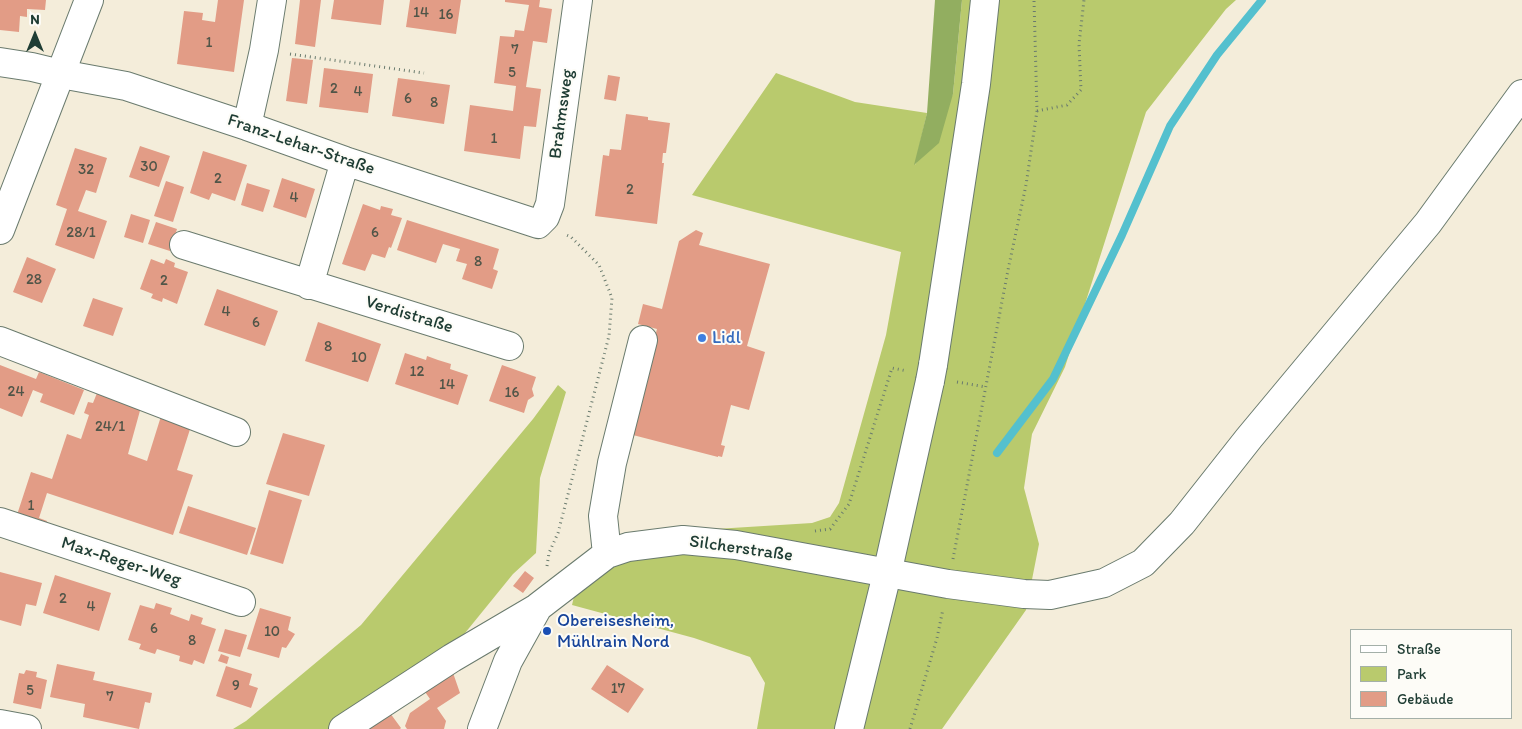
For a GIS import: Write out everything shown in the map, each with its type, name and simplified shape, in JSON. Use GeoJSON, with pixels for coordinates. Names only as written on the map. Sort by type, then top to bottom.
{"type":"FeatureCollection","features":[{"type":"Feature","properties":{"kind":"street"},"geometry":{"type":"LineString","coordinates":[[0,230],[89,0]]}},
{"type":"Feature","properties":{"kind":"street"},"geometry":{"type":"LineString","coordinates":[[247,126],[264,50],[272,0]]}},
{"type":"Feature","properties":{"kind":"street","name":"Brahmsweg"},"geometry":{"type":"LineString","coordinates":[[538,224],[545,217],[550,204],[578,0]]}},
{"type":"Feature","properties":{"kind":"street"},"geometry":{"type":"LineString","coordinates":[[849,729],[887,574],[931,375],[976,84],[985,0]]}},
{"type":"Feature","properties":{"kind":"street","name":"Franz-Lehar-Straße"},"geometry":{"type":"LineString","coordinates":[[0,62],[126,86],[345,161],[538,224]]}},
{"type":"Feature","properties":{"kind":"street","name":"Silcherstraße"},"geometry":{"type":"LineString","coordinates":[[482,729],[508,661],[538,607],[607,554],[628,547],[683,540],[736,545],[948,584],[1024,594],[1050,595],[1104,583],[1143,563],[1182,523],[1249,438],[1428,223],[1522,94]]}},
{"type":"Feature","properties":{"kind":"street"},"geometry":{"type":"LineString","coordinates":[[309,285],[345,161]]}},
{"type":"Feature","properties":{"kind":"street","name":"Verdistraße"},"geometry":{"type":"LineString","coordinates":[[184,245],[509,346]]}},
{"type":"Feature","properties":{"kind":"street"},"geometry":{"type":"LineString","coordinates":[[607,554],[603,516],[612,463],[642,340]]}},
{"type":"Feature","properties":{"kind":"street"},"geometry":{"type":"LineString","coordinates":[[0,341],[236,432]]}},
{"type":"Feature","properties":{"kind":"street","name":"Max-Reger-Weg"},"geometry":{"type":"LineString","coordinates":[[0,522],[241,602]]}},
{"type":"Feature","properties":{"kind":"street"},"geometry":{"type":"LineString","coordinates":[[344,729],[452,658],[538,607]]}},
{"type":"Feature","properties":{"kind":"street"},"geometry":{"type":"LineString","coordinates":[[0,724],[27,729]]}},
{"type":"Feature","properties":{"kind":"path"},"geometry":{"type":"LineString","coordinates":[[910,729],[937,638],[1026,185],[1037,111],[1034,0]]}},
{"type":"Feature","properties":{"kind":"path"},"geometry":{"type":"LineString","coordinates":[[1037,111],[1067,105],[1081,90],[1079,44],[1084,0]]}},
{"type":"Feature","properties":{"kind":"path"},"geometry":{"type":"LineString","coordinates":[[264,50],[424,73]]}},
{"type":"Feature","properties":{"kind":"path"},"geometry":{"type":"LineString","coordinates":[[538,224],[571,237],[599,265],[612,298],[610,336],[558,533],[549,553],[538,607]]}},
{"type":"Feature","properties":{"kind":"path"},"geometry":{"type":"LineString","coordinates":[[790,556],[806,532],[830,529],[849,504],[892,368],[986,387]]}},
{"type":"Feature","properties":{"kind":"green space"},"geometry":{"type":"Polygon","coordinates":[[[935,0],[962,0],[953,94],[939,143],[914,165],[927,113],[935,0]]]}},
{"type":"Feature","properties":{"kind":"green space"},"geometry":{"type":"Polygon","coordinates":[[[962,0],[1236,0],[1226,9],[1146,112],[1065,367],[1032,434],[1024,488],[1039,544],[1026,610],[942,729],[757,729],[765,683],[750,657],[694,638],[572,605],[584,555],[619,535],[812,523],[830,517],[839,503],[886,335],[901,252],[692,195],[776,73],[855,102],[927,113],[915,165],[953,94],[962,0]]]}},
{"type":"Feature","properties":{"kind":"green space"},"geometry":{"type":"Polygon","coordinates":[[[558,385],[566,392],[540,478],[536,553],[513,574],[448,654],[335,729],[233,729],[246,721],[361,625],[533,419],[558,385]]]}},
{"type":"Feature","properties":{"kind":"building"},"geometry":{"type":"Polygon","coordinates":[[[0,0],[46,0],[45,10],[27,9],[27,17],[20,16],[19,32],[0,30],[0,0]]]}},
{"type":"Feature","properties":{"kind":"building"},"geometry":{"type":"Polygon","coordinates":[[[218,0],[244,0],[234,72],[177,64],[184,11],[203,13],[202,20],[215,22],[218,0]]]}},
{"type":"Feature","properties":{"kind":"building"},"geometry":{"type":"Polygon","coordinates":[[[300,0],[321,0],[315,47],[295,44],[300,0]]]}},
{"type":"Feature","properties":{"kind":"building"},"geometry":{"type":"Polygon","coordinates":[[[334,0],[384,0],[381,25],[331,19],[334,0]]]}},
{"type":"Feature","properties":{"kind":"building"},"geometry":{"type":"Polygon","coordinates":[[[410,0],[461,0],[456,34],[406,27],[410,0]]]}},
{"type":"Feature","properties":{"kind":"building"},"geometry":{"type":"Polygon","coordinates":[[[505,0],[540,0],[539,7],[552,9],[547,43],[533,41],[526,87],[541,89],[536,127],[524,126],[520,159],[464,151],[470,105],[513,111],[516,86],[494,83],[500,36],[514,37],[515,30],[524,31],[529,5],[505,2],[505,0]]]}},
{"type":"Feature","properties":{"kind":"building"},"geometry":{"type":"Polygon","coordinates":[[[292,58],[313,60],[307,104],[286,101],[292,58]]]}},
{"type":"Feature","properties":{"kind":"building"},"geometry":{"type":"Polygon","coordinates":[[[324,68],[373,74],[368,113],[319,107],[324,68]]]}},
{"type":"Feature","properties":{"kind":"building"},"geometry":{"type":"Polygon","coordinates":[[[608,75],[620,77],[616,101],[604,99],[608,75]]]}},
{"type":"Feature","properties":{"kind":"building"},"geometry":{"type":"Polygon","coordinates":[[[398,78],[450,85],[444,124],[392,116],[398,78]]]}},
{"type":"Feature","properties":{"kind":"building"},"geometry":{"type":"Polygon","coordinates":[[[626,114],[670,123],[666,153],[663,153],[662,163],[664,163],[657,224],[595,216],[603,155],[609,156],[610,149],[621,150],[626,114]]]}},
{"type":"Feature","properties":{"kind":"building"},"geometry":{"type":"Polygon","coordinates":[[[140,146],[170,156],[159,187],[129,177],[140,146]]]}},
{"type":"Feature","properties":{"kind":"building"},"geometry":{"type":"Polygon","coordinates":[[[75,148],[107,158],[96,193],[86,190],[78,211],[107,221],[94,259],[55,245],[67,209],[56,205],[75,148]]]}},
{"type":"Feature","properties":{"kind":"building"},"geometry":{"type":"Polygon","coordinates":[[[203,151],[247,165],[235,201],[212,193],[209,200],[190,193],[203,151]]]}},
{"type":"Feature","properties":{"kind":"building"},"geometry":{"type":"Polygon","coordinates":[[[282,178],[315,189],[306,218],[273,207],[282,178]]]}},
{"type":"Feature","properties":{"kind":"building"},"geometry":{"type":"Polygon","coordinates":[[[166,181],[184,187],[173,222],[154,216],[166,181]]]}},
{"type":"Feature","properties":{"kind":"building"},"geometry":{"type":"Polygon","coordinates":[[[247,183],[270,190],[263,212],[241,205],[247,183]]]}},
{"type":"Feature","properties":{"kind":"building"},"geometry":{"type":"Polygon","coordinates":[[[363,204],[380,210],[381,206],[393,209],[391,215],[402,218],[391,248],[389,247],[385,258],[372,254],[365,271],[342,264],[363,204]]]}},
{"type":"Feature","properties":{"kind":"building"},"geometry":{"type":"Polygon","coordinates":[[[131,214],[150,220],[143,243],[124,237],[131,214]]]}},
{"type":"Feature","properties":{"kind":"building"},"geometry":{"type":"Polygon","coordinates":[[[407,220],[499,249],[493,269],[498,271],[492,289],[462,279],[467,264],[456,261],[460,249],[443,244],[436,263],[397,250],[407,220]]]}},
{"type":"Feature","properties":{"kind":"building"},"geometry":{"type":"Polygon","coordinates":[[[156,222],[177,229],[170,251],[148,244],[156,222]]]}},
{"type":"Feature","properties":{"kind":"building","name":"Lidl"},"geometry":{"type":"Polygon","coordinates":[[[696,230],[703,233],[699,245],[770,264],[747,346],[765,352],[749,410],[731,405],[721,445],[725,446],[722,457],[629,434],[657,329],[638,324],[643,304],[662,309],[679,241],[696,230]]]}},
{"type":"Feature","properties":{"kind":"building"},"geometry":{"type":"Polygon","coordinates":[[[27,257],[56,269],[42,303],[13,292],[27,257]]]}},
{"type":"Feature","properties":{"kind":"building"},"geometry":{"type":"Polygon","coordinates":[[[151,259],[164,264],[166,259],[175,263],[174,267],[188,272],[177,304],[163,298],[162,302],[151,298],[153,294],[140,289],[151,259]]]}},
{"type":"Feature","properties":{"kind":"building"},"geometry":{"type":"Polygon","coordinates":[[[217,289],[278,311],[265,346],[204,325],[217,289]]]}},
{"type":"Feature","properties":{"kind":"building"},"geometry":{"type":"Polygon","coordinates":[[[93,298],[123,308],[113,336],[83,326],[93,298]]]}},
{"type":"Feature","properties":{"kind":"building"},"geometry":{"type":"Polygon","coordinates":[[[318,322],[381,344],[368,382],[305,361],[318,322]]]}},
{"type":"Feature","properties":{"kind":"building"},"geometry":{"type":"Polygon","coordinates":[[[405,353],[426,360],[427,356],[451,364],[450,369],[468,375],[458,405],[395,384],[405,353]]]}},
{"type":"Feature","properties":{"kind":"building"},"geometry":{"type":"Polygon","coordinates":[[[0,365],[36,379],[39,372],[84,390],[74,415],[40,402],[43,394],[33,390],[22,417],[0,408],[0,365]]]}},
{"type":"Feature","properties":{"kind":"building"},"geometry":{"type":"Polygon","coordinates":[[[502,365],[536,377],[532,389],[534,396],[528,400],[524,413],[489,401],[502,365]]]}},
{"type":"Feature","properties":{"kind":"building"},"geometry":{"type":"Polygon","coordinates":[[[97,393],[141,407],[128,454],[147,461],[162,413],[192,423],[177,470],[193,475],[173,535],[47,493],[39,518],[47,521],[43,533],[14,524],[31,472],[52,479],[67,434],[81,439],[89,415],[84,413],[88,402],[93,403],[97,393]]]}},
{"type":"Feature","properties":{"kind":"building"},"geometry":{"type":"Polygon","coordinates":[[[283,433],[325,445],[309,496],[266,484],[283,433]]]}},
{"type":"Feature","properties":{"kind":"building"},"geometry":{"type":"Polygon","coordinates":[[[269,490],[302,500],[283,564],[250,554],[269,490]]]}},
{"type":"Feature","properties":{"kind":"building"},"geometry":{"type":"Polygon","coordinates":[[[188,506],[256,528],[247,555],[179,533],[188,506]]]}},
{"type":"Feature","properties":{"kind":"building"},"geometry":{"type":"Polygon","coordinates":[[[525,571],[534,578],[523,593],[513,586],[525,571]]]}},
{"type":"Feature","properties":{"kind":"building"},"geometry":{"type":"Polygon","coordinates":[[[0,572],[42,583],[36,606],[26,604],[21,626],[0,620],[0,572]]]}},
{"type":"Feature","properties":{"kind":"building"},"geometry":{"type":"Polygon","coordinates":[[[55,575],[111,593],[99,631],[43,613],[55,575]]]}},
{"type":"Feature","properties":{"kind":"building"},"geometry":{"type":"Polygon","coordinates":[[[156,603],[172,608],[170,614],[189,621],[191,614],[203,618],[201,624],[216,629],[204,664],[194,660],[192,665],[179,661],[180,656],[157,649],[155,654],[139,649],[141,644],[128,640],[140,605],[154,609],[156,603]]]}},
{"type":"Feature","properties":{"kind":"building"},"geometry":{"type":"Polygon","coordinates":[[[260,608],[291,617],[288,630],[295,634],[286,648],[282,647],[279,658],[247,649],[260,608]]]}},
{"type":"Feature","properties":{"kind":"building"},"geometry":{"type":"Polygon","coordinates":[[[225,629],[247,635],[240,657],[218,651],[225,629]]]}},
{"type":"Feature","properties":{"kind":"building"},"geometry":{"type":"Polygon","coordinates":[[[221,654],[229,657],[227,664],[218,661],[221,654]]]}},
{"type":"Feature","properties":{"kind":"building"},"geometry":{"type":"Polygon","coordinates":[[[57,664],[95,672],[93,680],[152,693],[150,703],[145,702],[139,729],[83,717],[85,704],[50,697],[57,664]]]}},
{"type":"Feature","properties":{"kind":"building"},"geometry":{"type":"Polygon","coordinates":[[[607,665],[644,689],[628,713],[591,689],[607,665]]]}},
{"type":"Feature","properties":{"kind":"building"},"geometry":{"type":"Polygon","coordinates":[[[226,666],[252,674],[249,685],[258,688],[251,708],[216,696],[226,666]]]}},
{"type":"Feature","properties":{"kind":"building"},"geometry":{"type":"Polygon","coordinates":[[[26,670],[37,672],[36,677],[47,680],[41,709],[13,703],[19,673],[24,674],[26,670]]]}},
{"type":"Feature","properties":{"kind":"building"},"geometry":{"type":"Polygon","coordinates":[[[452,670],[460,693],[437,708],[446,721],[444,729],[407,729],[405,726],[410,713],[430,699],[423,689],[452,670]]]}},
{"type":"Feature","properties":{"kind":"building"},"geometry":{"type":"Polygon","coordinates":[[[390,713],[400,729],[365,729],[390,713]]]}},
{"type":"Feature","properties":{"kind":"waterway"},"geometry":{"type":"LineString","coordinates":[[997,453],[1053,379],[1122,235],[1170,126],[1217,55],[1262,0]]}},
{"type":"Feature","properties":{"kind":"place","name":"Lidl"},"geometry":{"type":"Point","coordinates":[702,338]}},
{"type":"Feature","properties":{"kind":"place","name":"Obereisesheim, Mühlrain Nord"},"geometry":{"type":"Point","coordinates":[547,631]}}]}
